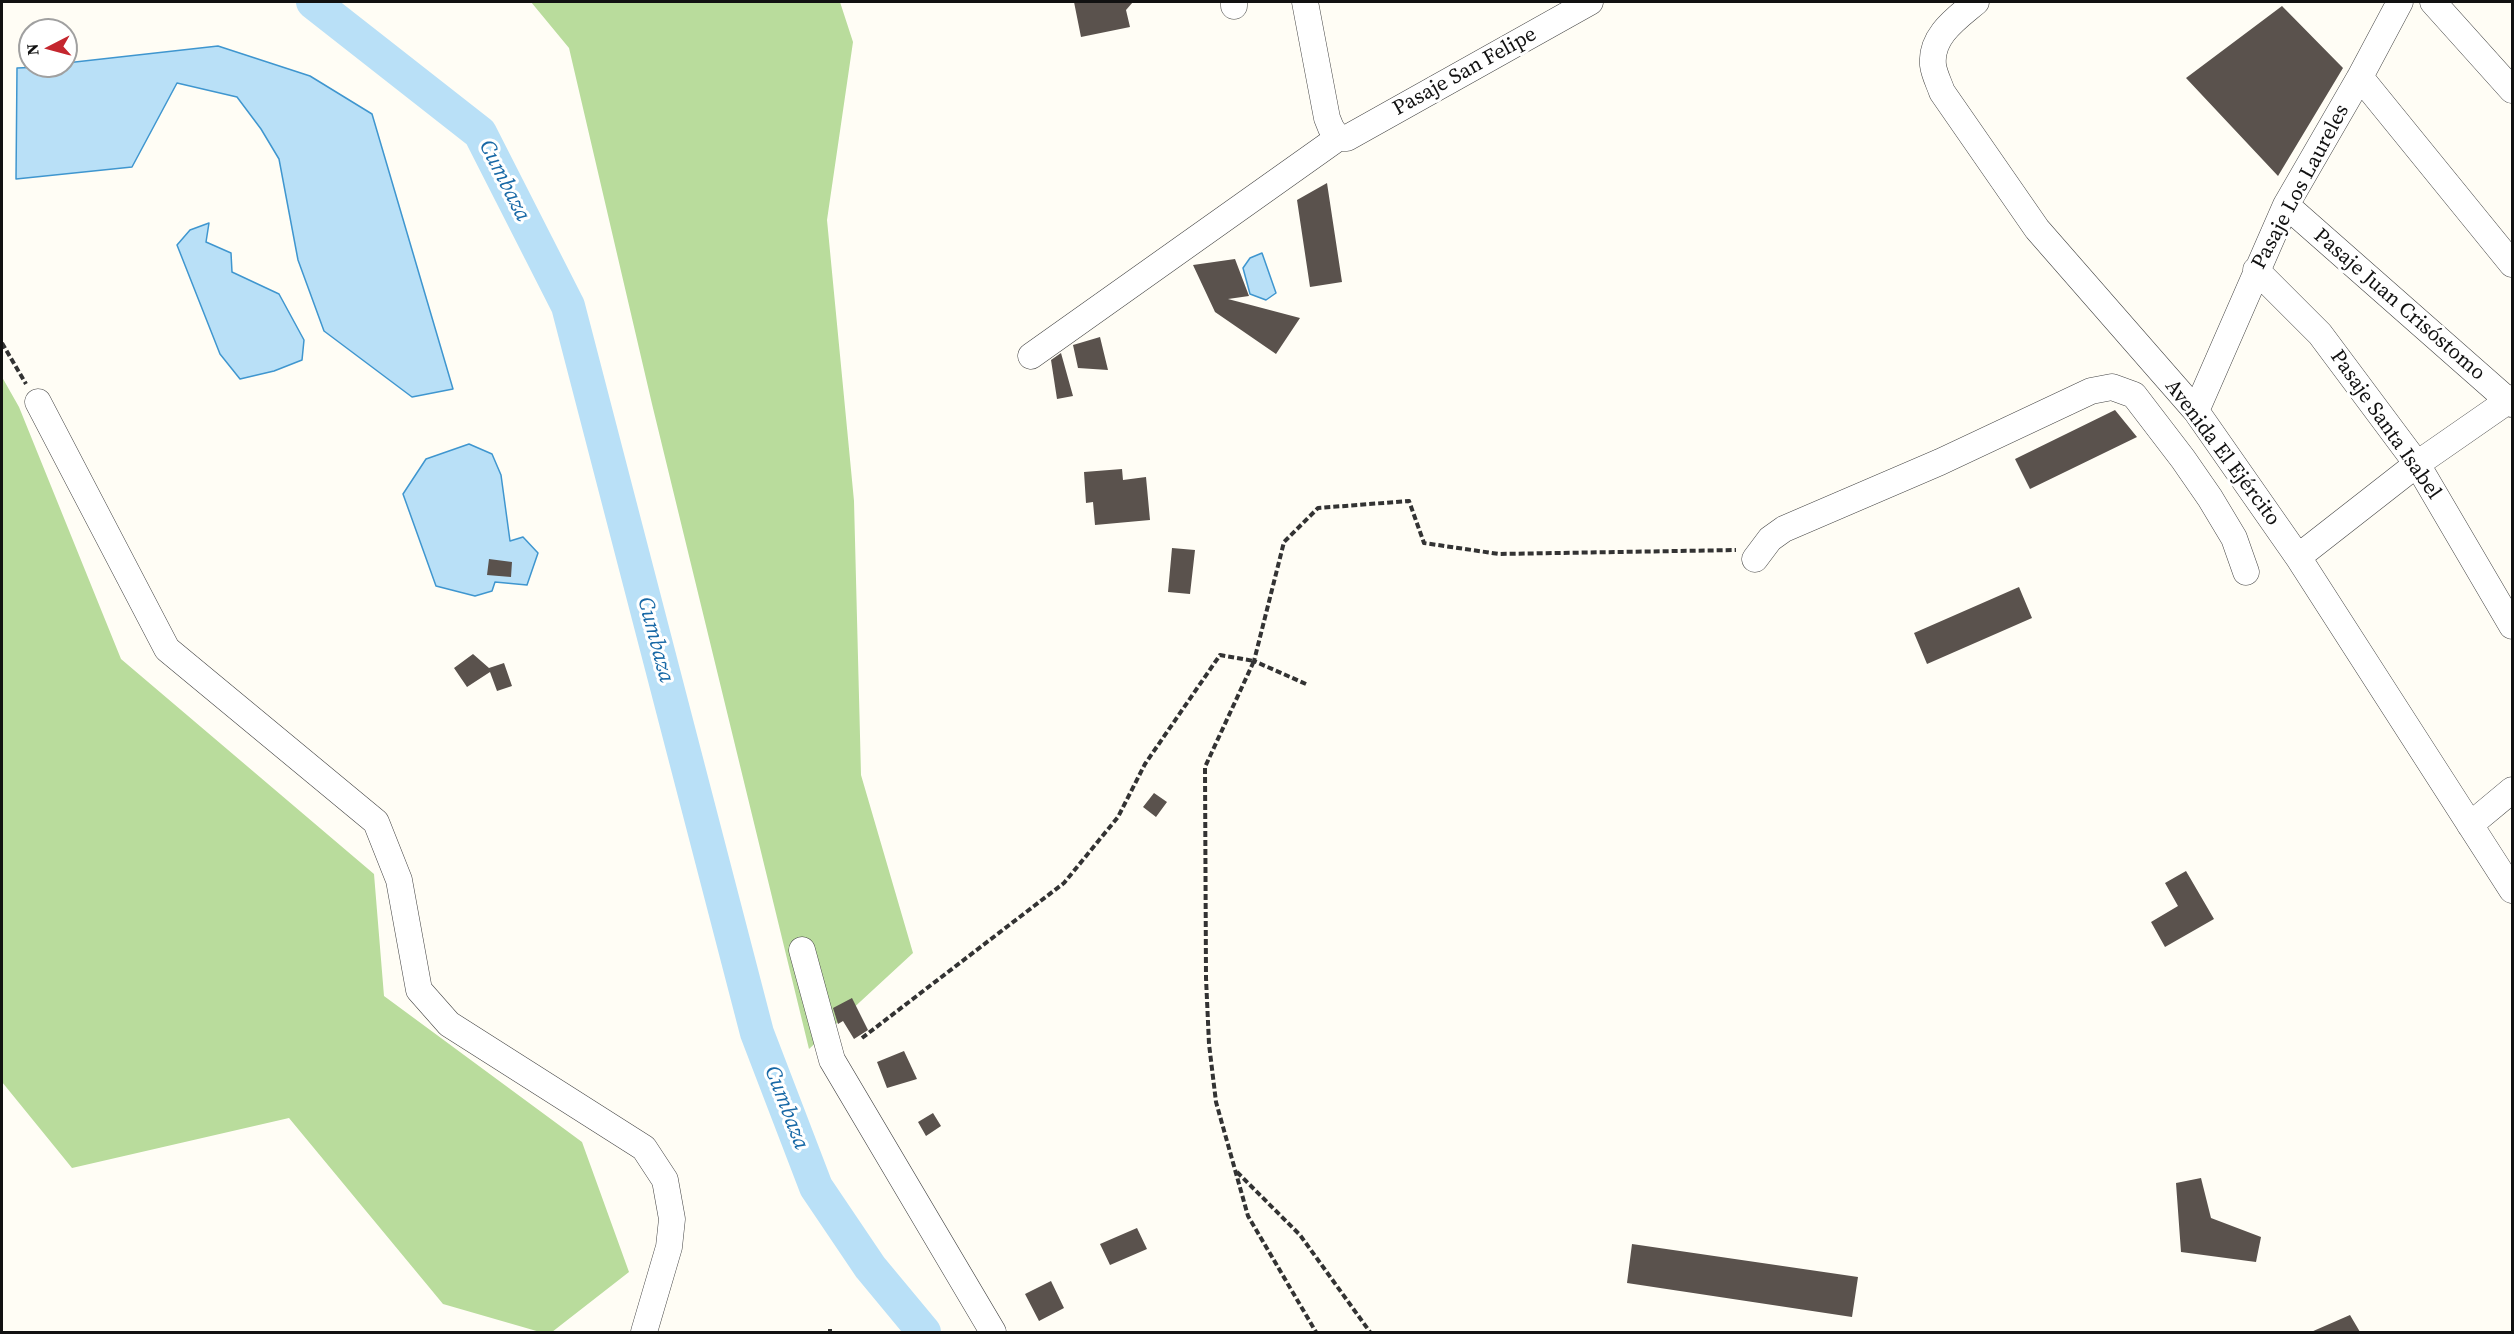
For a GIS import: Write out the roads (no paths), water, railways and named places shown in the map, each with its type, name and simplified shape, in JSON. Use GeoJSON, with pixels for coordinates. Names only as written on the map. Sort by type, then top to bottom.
{"type":"FeatureCollection","features":[{"type":"Feature","properties":{"kind":"street"},"geometry":{"type":"LineString","coordinates":[[1305,2],[1327,118],[1330,129],[1338,138]]}},
{"type":"Feature","properties":{"kind":"street","name":"Pasaje San Felipe"},"geometry":{"type":"LineString","coordinates":[[1031,356],[1338,138],[1347,138],[1590,2]]}},
{"type":"Feature","properties":{"kind":"street","name":"Avenida El Ejército"},"geometry":{"type":"LineString","coordinates":[[1976,2],[1945,29],[1934,51],[1933,66],[1942,92],[2037,229],[2196,411],[2298,557],[2512,890]]}},
{"type":"Feature","properties":{"kind":"street","name":"Pasaje Los Laureles"},"geometry":{"type":"LineString","coordinates":[[2196,411],[2286,205],[2360,77],[2400,2]]}},
{"type":"Feature","properties":{"kind":"street"},"geometry":{"type":"LineString","coordinates":[[2433,2],[2512,90]]}},
{"type":"Feature","properties":{"kind":"street"},"geometry":{"type":"LineString","coordinates":[[2360,77],[2512,264]]}},
{"type":"Feature","properties":{"kind":"street","name":"Pasaje Juan Crisóstomo"},"geometry":{"type":"LineString","coordinates":[[2286,205],[2512,401]]}},
{"type":"Feature","properties":{"kind":"street","name":"Pasaje Santa Isabel"},"geometry":{"type":"LineString","coordinates":[[2256,270],[2320,334],[2417,464],[2512,626]]}},
{"type":"Feature","properties":{"kind":"street"},"geometry":{"type":"LineString","coordinates":[[1755,559],[1770,539],[1784,529],[1940,462],[2091,391],[2112,387],[2134,396],[2183,459],[2234,538],[2243,556],[2246,572]]}},
{"type":"Feature","properties":{"kind":"street"},"geometry":{"type":"LineString","coordinates":[[2298,557],[2417,464],[2512,401]]}},
{"type":"Feature","properties":{"kind":"street"},"geometry":{"type":"LineString","coordinates":[[38,402],[167,649],[376,822],[399,880],[419,990],[449,1024],[644,1148],[665,1180],[672,1219],[669,1247],[644,1332]]}},
{"type":"Feature","properties":{"kind":"street"},"geometry":{"type":"LineString","coordinates":[[2470,825],[2512,790]]}},
{"type":"Feature","properties":{"kind":"street"},"geometry":{"type":"LineString","coordinates":[[802,950],[832,1060],[993,1332]]}},
{"type":"Feature","properties":{"kind":"water"},"geometry":{"type":"Polygon","coordinates":[[[218,46],[310,76],[372,114],[453,389],[412,397],[324,331],[298,260],[279,159],[261,129],[237,97],[177,83],[132,167],[16,179],[17,68],[18,78],[78,78],[78,62],[218,46]]]}},
{"type":"Feature","properties":{"kind":"water"},"geometry":{"type":"Polygon","coordinates":[[[209,223],[206,242],[231,253],[232,272],[279,294],[304,340],[302,360],[274,371],[240,379],[220,354],[177,245],[190,230],[209,223]]]}},
{"type":"Feature","properties":{"kind":"water"},"geometry":{"type":"Polygon","coordinates":[[[1262,253],[1276,293],[1266,300],[1250,294],[1243,268],[1250,258],[1262,253]]]}},
{"type":"Feature","properties":{"kind":"water"},"geometry":{"type":"Polygon","coordinates":[[[469,444],[492,454],[501,475],[510,541],[523,537],[538,553],[527,585],[495,582],[492,591],[475,596],[436,586],[403,494],[426,459],[469,444]]]}},
{"type":"Feature","properties":{"kind":"waterway","name":"Cumbaza"},"geometry":{"type":"LineString","coordinates":[[313,2],[480,133],[568,306],[757,1033],[816,1187],[870,1267],[924,1332]]}}]}
